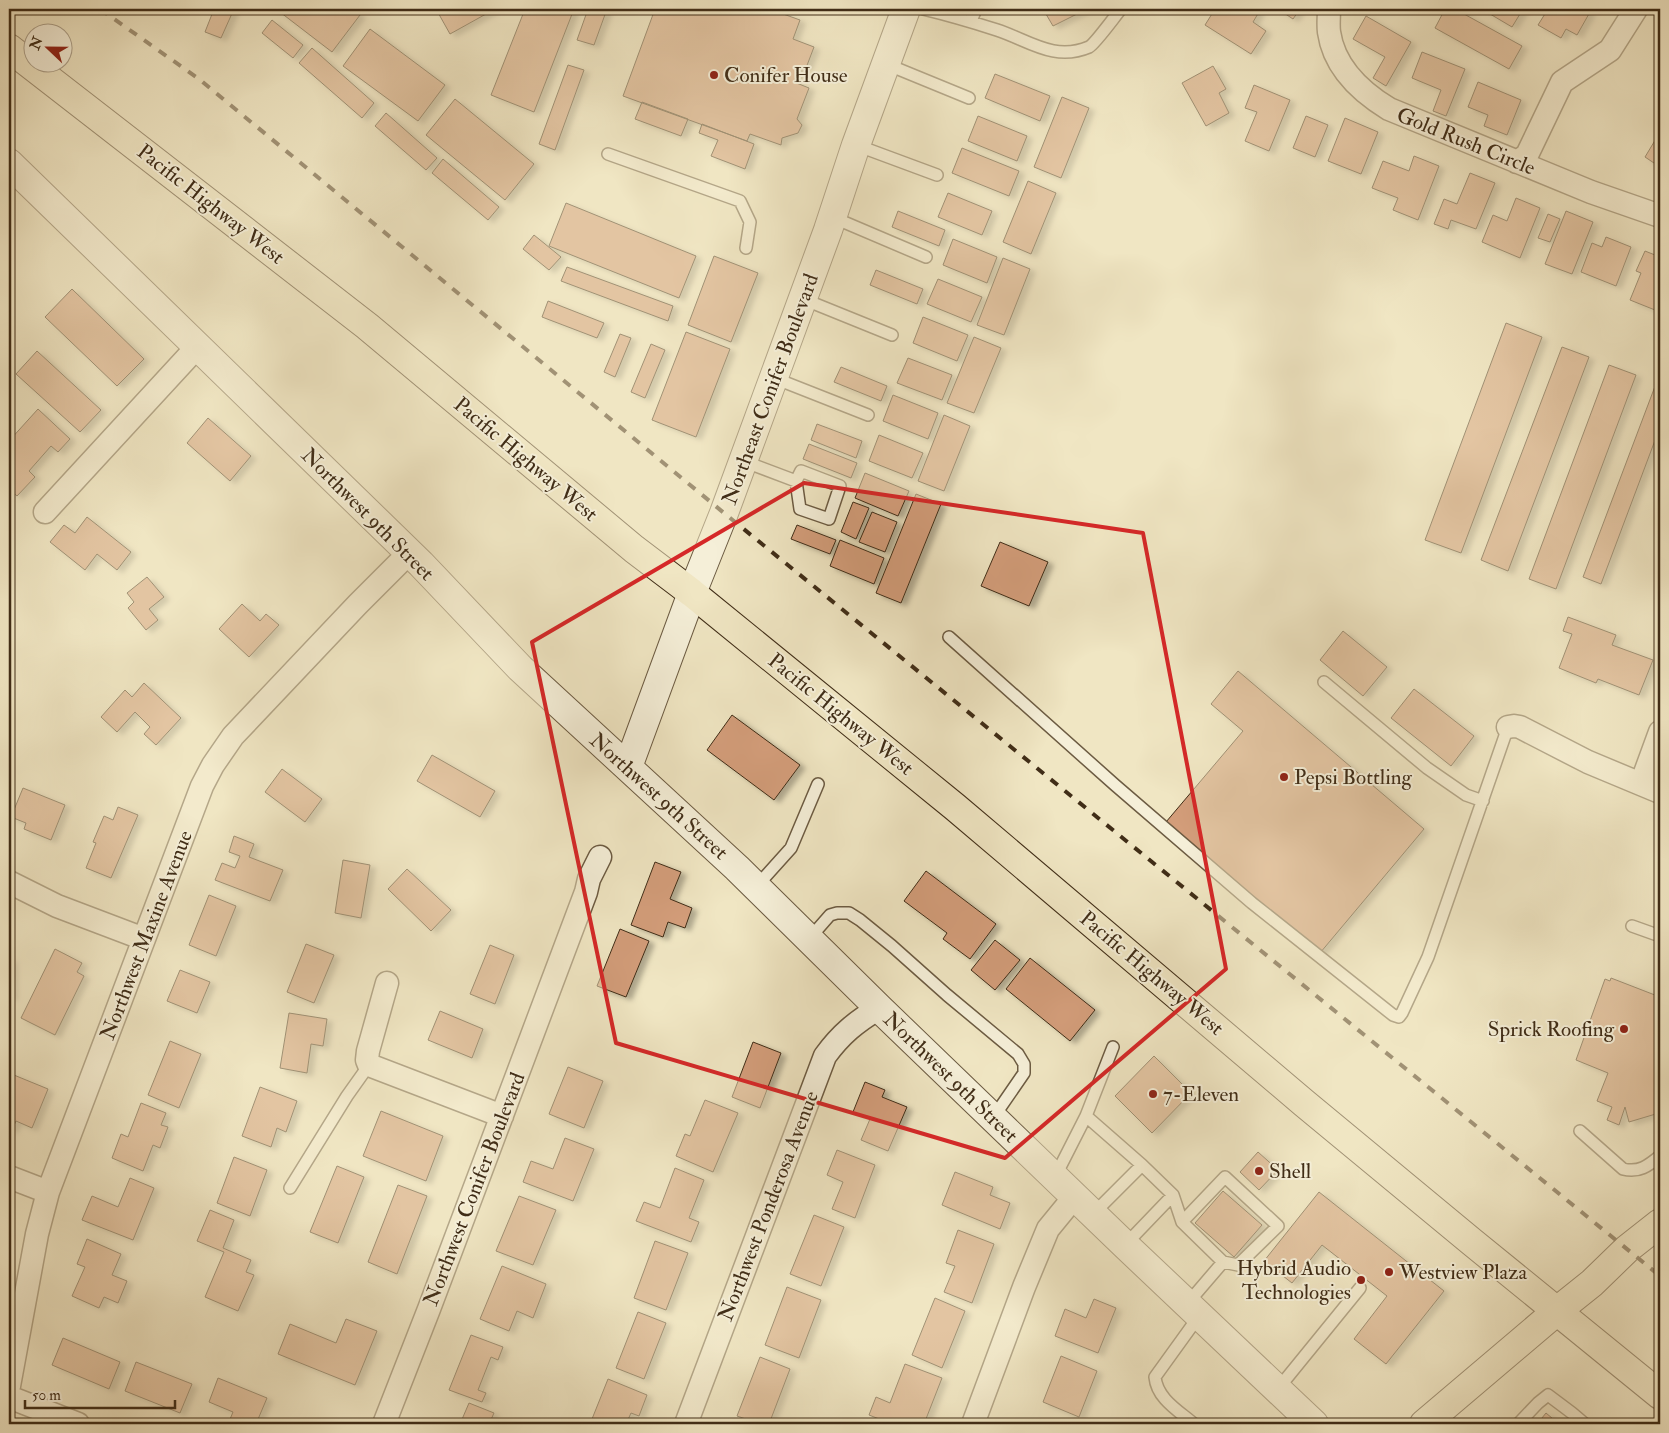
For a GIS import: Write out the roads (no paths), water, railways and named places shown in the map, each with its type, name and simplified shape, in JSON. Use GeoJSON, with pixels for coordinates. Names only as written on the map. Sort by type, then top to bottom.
{"type":"FeatureCollection","features":[{"type":"Feature","properties":{"kind":"main road","name":"Pacific Highway West"},"geometry":{"type":"LineString","coordinates":[[9,48],[367,326],[634,549],[692,593],[956,807],[1304,1103],[1660,1395]]}},
{"type":"Feature","properties":{"kind":"main road"},"geometry":{"type":"LineString","coordinates":[[1424,1424],[1557,1310],[1592,1283],[1627,1249],[1660,1223]]}},
{"type":"Feature","properties":{"kind":"street","name":"Northeast Conifer Boulevard"},"geometry":{"type":"LineString","coordinates":[[628,767],[803,299],[856,145],[906,9]]}},
{"type":"Feature","properties":{"kind":"street","name":"Gold Rush Circle"},"geometry":{"type":"LineString","coordinates":[[1328,9],[1329,32],[1333,48],[1344,69],[1372,99],[1389,109],[1591,192],[1660,216]]}},
{"type":"Feature","properties":{"kind":"street"},"geometry":{"type":"LineString","coordinates":[[1518,162],[1527,155],[1562,82],[1610,50],[1636,9]]}},
{"type":"Feature","properties":{"kind":"street","name":"Northwest 9th Street"},"geometry":{"type":"LineString","coordinates":[[9,163],[409,553],[520,668],[680,814],[1125,1246],[1314,1424]]}},
{"type":"Feature","properties":{"kind":"street"},"geometry":{"type":"LineString","coordinates":[[45,512],[197,347]]}},
{"type":"Feature","properties":{"kind":"street","name":"Northwest Maxine Avenue"},"geometry":{"type":"LineString","coordinates":[[9,1386],[37,1234],[48,1192],[74,1128],[202,786],[213,765],[233,736],[409,553]]}},
{"type":"Feature","properties":{"kind":"street"},"geometry":{"type":"LineString","coordinates":[[1508,727],[1520,728],[1588,762],[1651,788],[1660,732]]}},
{"type":"Feature","properties":{"kind":"street","name":"Northwest Conifer Boulevard"},"geometry":{"type":"LineString","coordinates":[[384,1424],[502,1116],[589,879],[600,857]]}},
{"type":"Feature","properties":{"kind":"street"},"geometry":{"type":"LineString","coordinates":[[9,882],[57,906],[144,939]]}},
{"type":"Feature","properties":{"kind":"street"},"geometry":{"type":"LineString","coordinates":[[387,983],[368,1051],[367,1060],[369,1066],[502,1116]]}},
{"type":"Feature","properties":{"kind":"street","name":"Northwest Ponderosa Avenue"},"geometry":{"type":"LineString","coordinates":[[686,1424],[826,1056],[835,1042],[853,1024],[879,1008]]}},
{"type":"Feature","properties":{"kind":"street"},"geometry":{"type":"LineString","coordinates":[[9,1177],[48,1192]]}},
{"type":"Feature","properties":{"kind":"street"},"geometry":{"type":"LineString","coordinates":[[973,1424],[1024,1287],[1048,1229],[1084,1205]]}},
{"type":"Feature","properties":{"kind":"street"},"geometry":{"type":"LineString","coordinates":[[9,1397],[78,1424]]}},
{"type":"Feature","properties":{"kind":"lane"},"geometry":{"type":"LineString","coordinates":[[923,9],[971,21],[1006,33],[1036,47],[1065,53],[1090,46],[1121,9]]}},
{"type":"Feature","properties":{"kind":"lane"},"geometry":{"type":"LineString","coordinates":[[971,21],[976,9]]}},
{"type":"Feature","properties":{"kind":"lane"},"geometry":{"type":"LineString","coordinates":[[886,64],[969,98]]}},
{"type":"Feature","properties":{"kind":"lane"},"geometry":{"type":"LineString","coordinates":[[856,145],[936,175]]}},
{"type":"Feature","properties":{"kind":"lane"},"geometry":{"type":"LineString","coordinates":[[608,154],[740,200],[750,222],[746,248]]}},
{"type":"Feature","properties":{"kind":"lane"},"geometry":{"type":"LineString","coordinates":[[832,218],[926,257]]}},
{"type":"Feature","properties":{"kind":"lane"},"geometry":{"type":"LineString","coordinates":[[803,299],[892,335]]}},
{"type":"Feature","properties":{"kind":"lane"},"geometry":{"type":"LineString","coordinates":[[774,378],[868,415]]}},
{"type":"Feature","properties":{"kind":"lane"},"geometry":{"type":"LineString","coordinates":[[743,461],[796,481]]}},
{"type":"Feature","properties":{"kind":"lane"},"geometry":{"type":"LineString","coordinates":[[801,471],[840,486],[829,519],[800,509],[796,481],[801,471]]}},
{"type":"Feature","properties":{"kind":"lane"},"geometry":{"type":"LineString","coordinates":[[949,637],[1115,785],[1252,903],[1393,1015],[1399,1017],[1428,957],[1508,727]]}},
{"type":"Feature","properties":{"kind":"lane"},"geometry":{"type":"LineString","coordinates":[[1324,682],[1427,768],[1466,795],[1483,801]]}},
{"type":"Feature","properties":{"kind":"lane"},"geometry":{"type":"LineString","coordinates":[[756,887],[791,848],[818,784]]}},
{"type":"Feature","properties":{"kind":"lane"},"geometry":{"type":"LineString","coordinates":[[809,939],[830,915],[837,913],[849,914],[860,920],[947,996],[1018,1054],[1024,1064],[1024,1073],[993,1118]]}},
{"type":"Feature","properties":{"kind":"lane"},"geometry":{"type":"LineString","coordinates":[[1632,926],[1660,936]]}},
{"type":"Feature","properties":{"kind":"lane"},"geometry":{"type":"LineString","coordinates":[[1055,1177],[1086,1116],[1113,1047]]}},
{"type":"Feature","properties":{"kind":"lane"},"geometry":{"type":"LineString","coordinates":[[290,1188],[347,1096],[369,1066]]}},
{"type":"Feature","properties":{"kind":"lane"},"geometry":{"type":"LineString","coordinates":[[1086,1116],[1173,1195],[1182,1222],[1223,1262],[1238,1265],[1278,1226],[1225,1177],[1182,1222]]}},
{"type":"Feature","properties":{"kind":"lane"},"geometry":{"type":"LineString","coordinates":[[1580,1131],[1623,1169],[1639,1170],[1660,1156]]}},
{"type":"Feature","properties":{"kind":"lane"},"geometry":{"type":"LineString","coordinates":[[1084,1205],[1142,1165]]}},
{"type":"Feature","properties":{"kind":"lane"},"geometry":{"type":"LineString","coordinates":[[1125,1246],[1173,1195]]}},
{"type":"Feature","properties":{"kind":"lane"},"geometry":{"type":"LineString","coordinates":[[1194,1424],[1162,1396],[1156,1387],[1156,1377],[1193,1310],[1223,1262]]}},
{"type":"Feature","properties":{"kind":"lane"},"geometry":{"type":"LineString","coordinates":[[1277,1390],[1360,1288]]}},
{"type":"Feature","properties":{"kind":"lane"},"geometry":{"type":"LineString","coordinates":[[1518,1424],[1538,1403],[1548,1396],[1572,1412],[1585,1424]]}},
{"type":"Feature","properties":{"kind":"railway"},"geometry":{"type":"LineString","coordinates":[[100,9],[199,79],[724,513],[1660,1276]]}},
{"type":"Feature","properties":{"kind":"place","name":"Conifer House"},"geometry":{"type":"Point","coordinates":[714,75]}},
{"type":"Feature","properties":{"kind":"place","name":"Pepsi Bottling"},"geometry":{"type":"Point","coordinates":[1284,777]}},
{"type":"Feature","properties":{"kind":"place","name":"Sprick Roofing"},"geometry":{"type":"Point","coordinates":[1624,1029]}},
{"type":"Feature","properties":{"kind":"place","name":"7-Eleven"},"geometry":{"type":"Point","coordinates":[1153,1094]}},
{"type":"Feature","properties":{"kind":"place","name":"Shell"},"geometry":{"type":"Point","coordinates":[1259,1171]}},
{"type":"Feature","properties":{"kind":"place","name":"Westview Plaza"},"geometry":{"type":"Point","coordinates":[1389,1272]}},
{"type":"Feature","properties":{"kind":"place","name":"Hybrid Audio Technologies"},"geometry":{"type":"Point","coordinates":[1361,1280]}}]}
